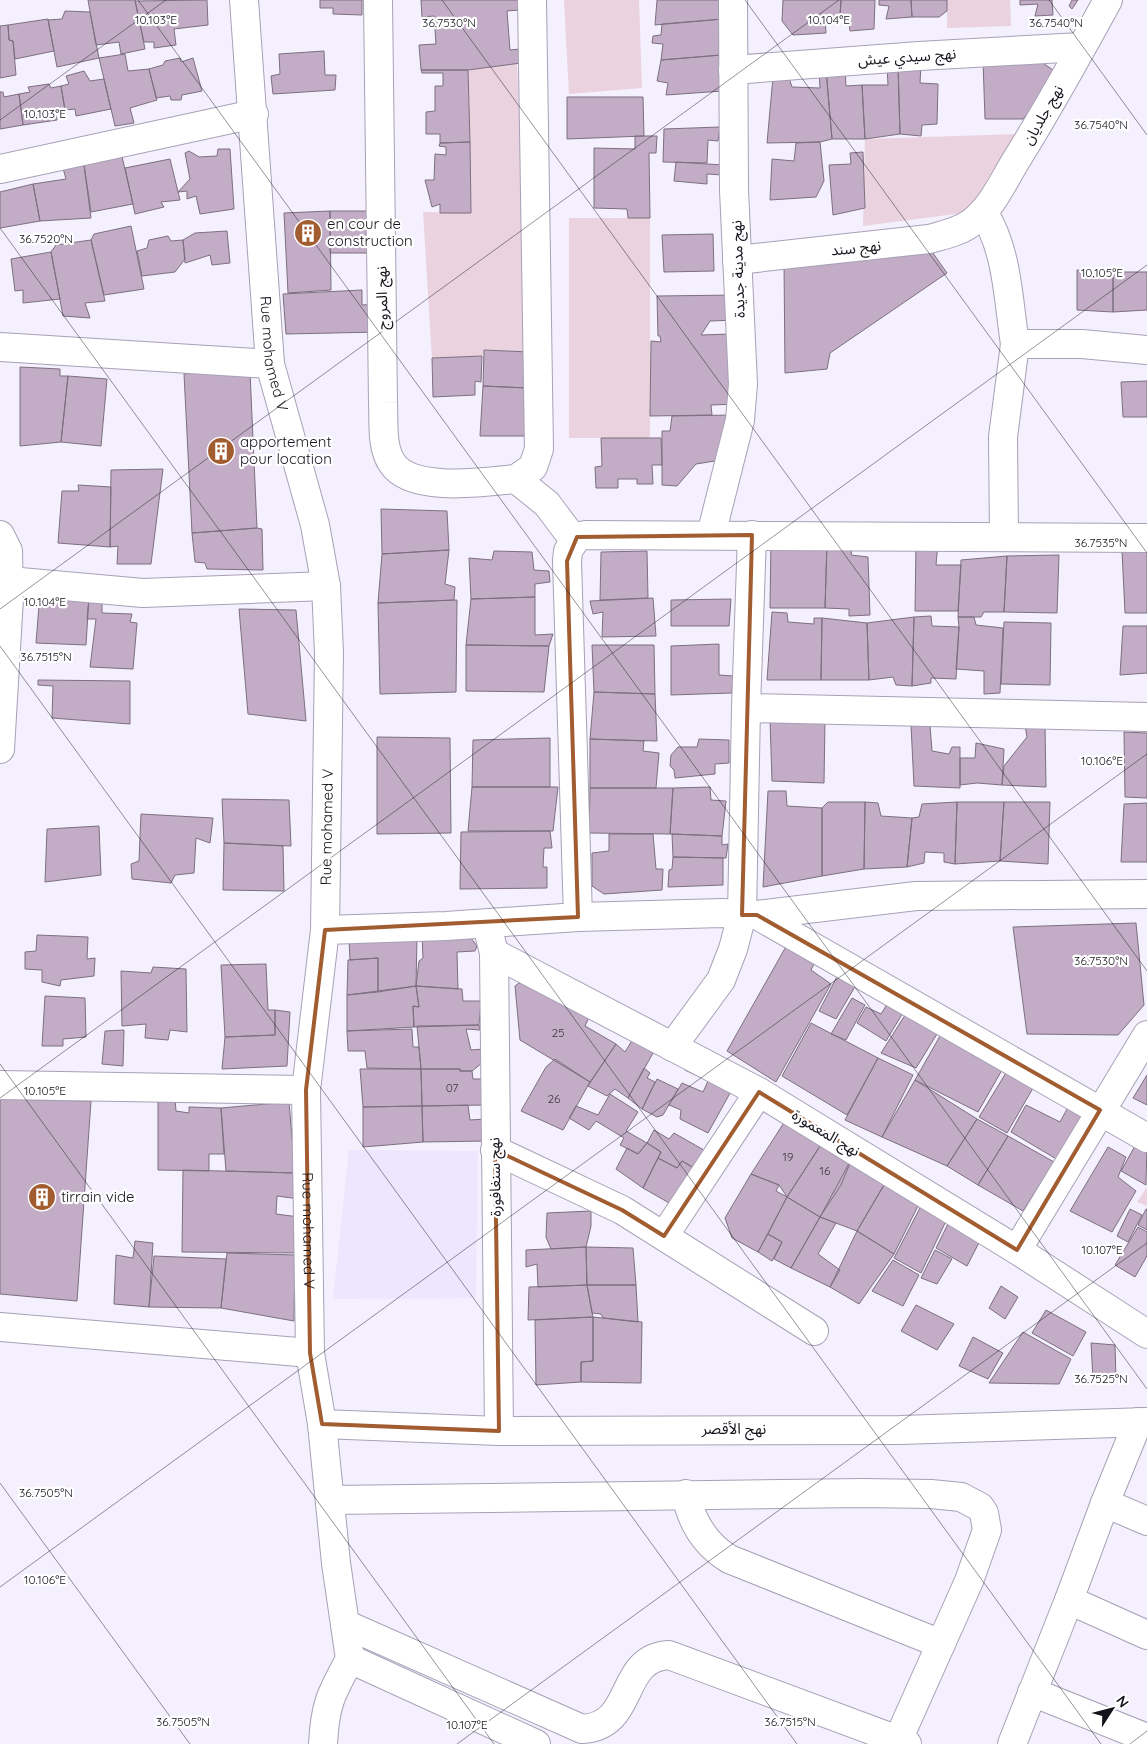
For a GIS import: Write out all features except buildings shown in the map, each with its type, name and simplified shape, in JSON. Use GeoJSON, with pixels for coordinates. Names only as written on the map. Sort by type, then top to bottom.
{"type":"FeatureCollection","features":[{"type":"Feature","properties":{"kind":"street","name":"Rue mohamed V"},"geometry":{"type":"LineString","coordinates":[[244,0],[254,114],[270,364],[315,525],[326,586],[329,653],[325,930],[306,1090],[310,1353],[322,1424],[350,1659]]}},
{"type":"Feature","properties":{"kind":"street","name":"نهج المروج"},"geometry":{"type":"LineString","coordinates":[[378,0],[383,403],[386,450],[392,464],[407,478],[456,484],[516,479]]}},
{"type":"Feature","properties":{"kind":"street"},"geometry":{"type":"LineString","coordinates":[[532,0],[539,449],[533,467],[516,479],[547,504],[574,540]]}},
{"type":"Feature","properties":{"kind":"street","name":"نهج مدينة جديدة"},"geometry":{"type":"LineString","coordinates":[[711,535],[740,420],[743,384],[737,260],[733,0]]}},
{"type":"Feature","properties":{"kind":"street","name":"نهج جلديان"},"geometry":{"type":"LineString","coordinates":[[977,218],[1051,104],[1108,0]]}},
{"type":"Feature","properties":{"kind":"street","name":"نهج سيدي عيش"},"geometry":{"type":"LineString","coordinates":[[733,70],[919,56],[1081,47]]}},
{"type":"Feature","properties":{"kind":"street"},"geometry":{"type":"LineString","coordinates":[[0,169],[162,136],[254,114]]}},
{"type":"Feature","properties":{"kind":"street"},"geometry":{"type":"LineString","coordinates":[[977,218],[993,227],[1000,246],[1015,344],[1003,437],[1004,537]]}},
{"type":"Feature","properties":{"kind":"street","name":"نهج سند"},"geometry":{"type":"LineString","coordinates":[[737,260],[929,239],[952,232],[977,218]]}},
{"type":"Feature","properties":{"kind":"street"},"geometry":{"type":"LineString","coordinates":[[1015,344],[1082,344],[1147,350]]}},
{"type":"Feature","properties":{"kind":"street"},"geometry":{"type":"LineString","coordinates":[[0,346],[270,364]]}},
{"type":"Feature","properties":{"kind":"street"},"geometry":{"type":"LineString","coordinates":[[0,535],[8,551],[9,582],[0,736]]}},
{"type":"Feature","properties":{"kind":"street"},"geometry":{"type":"LineString","coordinates":[[578,917],[567,561],[568,551],[574,540],[585,535],[1147,538]]}},
{"type":"Feature","properties":{"kind":"street"},"geometry":{"type":"LineString","coordinates":[[672,1047],[721,980],[749,915],[746,708],[752,535]]}},
{"type":"Feature","properties":{"kind":"street"},"geometry":{"type":"LineString","coordinates":[[9,582],[143,593],[326,586]]}},
{"type":"Feature","properties":{"kind":"street"},"geometry":{"type":"LineString","coordinates":[[746,708],[1147,717]]}},
{"type":"Feature","properties":{"kind":"street"},"geometry":{"type":"LineString","coordinates":[[325,930],[578,917],[722,913],[749,915],[916,896],[1147,894]]}},
{"type":"Feature","properties":{"kind":"street"},"geometry":{"type":"LineString","coordinates":[[749,915],[1147,1138]]}},
{"type":"Feature","properties":{"kind":"street","name":"نهج سنغافورة"},"geometry":{"type":"LineString","coordinates":[[487,923],[494,953],[499,1430]]}},
{"type":"Feature","properties":{"kind":"street","name":"نهج المعمورة"},"geometry":{"type":"LineString","coordinates":[[494,953],[759,1092],[1017,1250],[1147,1334]]}},
{"type":"Feature","properties":{"kind":"street"},"geometry":{"type":"LineString","coordinates":[[1017,1250],[1147,1035]]}},
{"type":"Feature","properties":{"kind":"street"},"geometry":{"type":"LineString","coordinates":[[0,1086],[306,1090]]}},
{"type":"Feature","properties":{"kind":"street"},"geometry":{"type":"LineString","coordinates":[[664,1236],[759,1092]]}},
{"type":"Feature","properties":{"kind":"street"},"geometry":{"type":"LineString","coordinates":[[495,1150],[622,1210],[814,1331]]}},
{"type":"Feature","properties":{"kind":"street"},"geometry":{"type":"LineString","coordinates":[[0,1327],[310,1353]]}},
{"type":"Feature","properties":{"kind":"street"},"geometry":{"type":"LineString","coordinates":[[1012,1744],[1105,1503],[1143,1422]]}},
{"type":"Feature","properties":{"kind":"street","name":"نهج الأقصر"},"geometry":{"type":"LineString","coordinates":[[322,1424],[499,1430],[900,1430],[1143,1422]]}},
{"type":"Feature","properties":{"kind":"street"},"geometry":{"type":"LineString","coordinates":[[330,1500],[686,1494],[931,1494],[961,1497],[974,1502],[984,1513],[987,1530],[969,1582],[941,1644],[902,1742],[669,1655],[655,1656],[645,1662],[614,1715],[606,1724],[594,1729],[582,1729],[345,1624]]}},
{"type":"Feature","properties":{"kind":"street"},"geometry":{"type":"LineString","coordinates":[[686,1494],[688,1505],[702,1536],[716,1551],[728,1559],[941,1644]]}},
{"type":"Feature","properties":{"kind":"street"},"geometry":{"type":"LineString","coordinates":[[1105,1503],[1147,1521]]}},
{"type":"Feature","properties":{"kind":"street"},"geometry":{"type":"LineString","coordinates":[[1069,1600],[1147,1634]]}},
{"type":"Feature","properties":{"kind":"street"},"geometry":{"type":"LineString","coordinates":[[323,1744],[325,1715],[330,1696],[350,1659],[536,1744]]}},
{"type":"Feature","properties":{"kind":"street"},"geometry":{"type":"LineString","coordinates":[[1032,1692],[1147,1738]]}},
{"type":"Feature","properties":{"kind":"highlighted area"},"geometry":{"type":"Polygon","coordinates":[[[752,535],[742,915],[757,915],[1100,1110],[1017,1250],[759,1092],[664,1236],[622,1210],[495,1150],[499,1431],[322,1424],[310,1353],[306,1090],[325,930],[578,917],[567,561],[577,537],[752,535]]]}},
{"type":"Feature","properties":{"kind":"shaded area"},"geometry":{"type":"Polygon","coordinates":[[[564,0],[639,0],[642,88],[569,94],[564,0]]]}},
{"type":"Feature","properties":{"kind":"shaded area"},"geometry":{"type":"Polygon","coordinates":[[[947,0],[1010,0],[1011,26],[947,28],[947,0]]]}},
{"type":"Feature","properties":{"kind":"shaded area"},"geometry":{"type":"Polygon","coordinates":[[[517,63],[529,352],[484,350],[482,356],[432,358],[423,212],[471,213],[468,70],[517,63]]]}},
{"type":"Feature","properties":{"kind":"shaded area"},"geometry":{"type":"Polygon","coordinates":[[[1018,134],[978,211],[863,226],[865,139],[1018,134]]]}},
{"type":"Feature","properties":{"kind":"shaded area"},"geometry":{"type":"Polygon","coordinates":[[[569,218],[650,218],[650,438],[569,438],[569,218]]]}},
{"type":"Feature","properties":{"kind":"shaded area"},"geometry":{"type":"Polygon","coordinates":[[[349,1150],[478,1151],[476,1298],[333,1299],[349,1150]]]}},
{"type":"Feature","properties":{"kind":"shaded area"},"geometry":{"type":"Polygon","coordinates":[[[1147,1187],[1147,1206],[1137,1202],[1147,1187]]]}},
{"type":"Feature","properties":{"kind":"place","name":"en cour de construction"},"geometry":{"type":"Point","coordinates":[308,233]}},
{"type":"Feature","properties":{"kind":"place","name":"apportement pour location"},"geometry":{"type":"Point","coordinates":[221,451]}},
{"type":"Feature","properties":{"kind":"place","name":"tirrain vide"},"geometry":{"type":"Point","coordinates":[42,1197]}}]}
